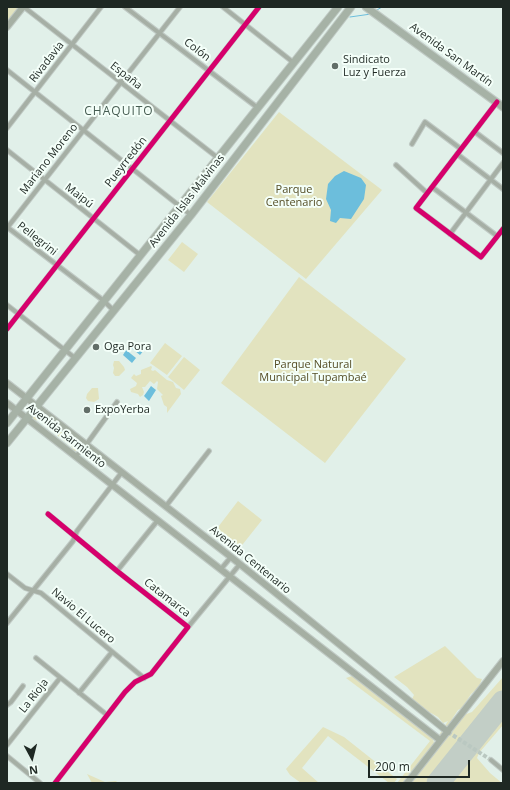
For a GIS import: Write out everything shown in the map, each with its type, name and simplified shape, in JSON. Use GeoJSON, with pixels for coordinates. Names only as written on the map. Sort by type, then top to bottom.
{"type":"FeatureCollection","features":[{"type":"Feature","properties":{"kind":"main road"},"geometry":{"type":"LineString","coordinates":[[7,27],[23,7]]}},
{"type":"Feature","properties":{"kind":"main road","name":"Avenida Islas Malvinas"},"geometry":{"type":"LineString","coordinates":[[7,423],[338,7]]}},
{"type":"Feature","properties":{"kind":"main road","name":"Avenida Islas Malvinas"},"geometry":{"type":"LineString","coordinates":[[7,443],[191,215],[351,7]]}},
{"type":"Feature","properties":{"kind":"main road","name":"Avenida San Martín"},"geometry":{"type":"LineString","coordinates":[[371,11],[500,105]]}},
{"type":"Feature","properties":{"kind":"main road","name":"Avenida Sarmiento"},"geometry":{"type":"LineString","coordinates":[[7,383],[37,407]]}},
{"type":"Feature","properties":{"kind":"main road","name":"Avenida Sarmiento"},"geometry":{"type":"LineString","coordinates":[[7,403],[113,485]]}},
{"type":"Feature","properties":{"kind":"main road","name":"Avenida Centenario"},"geometry":{"type":"LineString","coordinates":[[37,407],[240,564],[448,732]]}},
{"type":"Feature","properties":{"kind":"main road"},"geometry":{"type":"LineString","coordinates":[[113,485],[440,740]]}},
{"type":"Feature","properties":{"kind":"main road"},"geometry":{"type":"LineString","coordinates":[[296,627],[305,616]]}},
{"type":"Feature","properties":{"kind":"main road"},"geometry":{"type":"LineString","coordinates":[[406,783],[503,661]]}},
{"type":"Feature","properties":{"kind":"main road"},"geometry":{"type":"LineString","coordinates":[[391,702],[400,693]]}},
{"type":"Feature","properties":{"kind":"street","name":"España"},"geometry":{"type":"LineString","coordinates":[[23,7],[218,158]]}},
{"type":"Feature","properties":{"kind":"street","name":"Rivadavia"},"geometry":{"type":"LineString","coordinates":[[7,128],[101,7]]}},
{"type":"Feature","properties":{"kind":"street","name":"Colón"},"geometry":{"type":"LineString","coordinates":[[125,7],[258,108]]}},
{"type":"Feature","properties":{"kind":"street","name":"Mariano Moreno"},"geometry":{"type":"LineString","coordinates":[[7,227],[180,7]]}},
{"type":"Feature","properties":{"kind":"street"},"geometry":{"type":"LineString","coordinates":[[223,7],[294,63]]}},
{"type":"Feature","properties":{"kind":"street","name":"Pueyrredón"},"geometry":{"type":"LineString","coordinates":[[7,329],[259,7]]}},
{"type":"Feature","properties":{"kind":"street"},"geometry":{"type":"LineString","coordinates":[[7,70],[191,215]]}},
{"type":"Feature","properties":{"kind":"street"},"geometry":{"type":"LineString","coordinates":[[500,105],[457,154],[416,208],[481,257],[503,229]]}},
{"type":"Feature","properties":{"kind":"street"},"geometry":{"type":"LineString","coordinates":[[412,144],[425,122],[462,149]]}},
{"type":"Feature","properties":{"kind":"street"},"geometry":{"type":"LineString","coordinates":[[475,132],[503,153]]}},
{"type":"Feature","properties":{"kind":"street","name":"Maipú"},"geometry":{"type":"LineString","coordinates":[[7,150],[140,256]]}},
{"type":"Feature","properties":{"kind":"street"},"geometry":{"type":"LineString","coordinates":[[457,154],[503,189]]}},
{"type":"Feature","properties":{"kind":"street"},"geometry":{"type":"LineString","coordinates":[[450,234],[503,163]]}},
{"type":"Feature","properties":{"kind":"street"},"geometry":{"type":"LineString","coordinates":[[396,165],[427,194]]}},
{"type":"Feature","properties":{"kind":"street"},"geometry":{"type":"LineString","coordinates":[[432,187],[497,236]]}},
{"type":"Feature","properties":{"kind":"street","name":"Pellegrini"},"geometry":{"type":"LineString","coordinates":[[7,227],[104,301],[113,310]]}},
{"type":"Feature","properties":{"kind":"street"},"geometry":{"type":"LineString","coordinates":[[7,305],[75,358]]}},
{"type":"Feature","properties":{"kind":"street"},"geometry":{"type":"LineString","coordinates":[[76,456],[86,445],[117,402]]}},
{"type":"Feature","properties":{"kind":"street"},"geometry":{"type":"LineString","coordinates":[[166,506],[209,451]]}},
{"type":"Feature","properties":{"kind":"street"},"geometry":{"type":"LineString","coordinates":[[7,623],[73,541],[74,536],[122,472]]}},
{"type":"Feature","properties":{"kind":"street","name":"Catamarca"},"geometry":{"type":"LineString","coordinates":[[48,514],[91,548],[116,571],[188,626],[151,674],[135,682],[125,692],[54,783]]}},
{"type":"Feature","properties":{"kind":"street"},"geometry":{"type":"LineString","coordinates":[[116,571],[158,520]]}},
{"type":"Feature","properties":{"kind":"street"},"geometry":{"type":"LineString","coordinates":[[221,569],[231,558]]}},
{"type":"Feature","properties":{"kind":"street"},"geometry":{"type":"LineString","coordinates":[[188,626],[240,564]]}},
{"type":"Feature","properties":{"kind":"street","name":"Navio El Lucero"},"geometry":{"type":"LineString","coordinates":[[7,574],[25,588],[41,593],[144,678]]}},
{"type":"Feature","properties":{"kind":"street"},"geometry":{"type":"LineString","coordinates":[[78,693],[112,652]]}},
{"type":"Feature","properties":{"kind":"street"},"geometry":{"type":"LineString","coordinates":[[36,658],[107,716]]}},
{"type":"Feature","properties":{"kind":"street","name":"La Rioja"},"geometry":{"type":"LineString","coordinates":[[7,745],[60,678]]}},
{"type":"Feature","properties":{"kind":"street"},"geometry":{"type":"LineString","coordinates":[[7,705],[23,686]]}},
{"type":"Feature","properties":{"kind":"street"},"geometry":{"type":"LineString","coordinates":[[7,756],[40,783]]}},
{"type":"Feature","properties":{"kind":"street"},"geometry":{"type":"LineString","coordinates":[[491,760],[503,770]]}},
{"type":"Feature","properties":{"kind":"green space"},"geometry":{"type":"Polygon","coordinates":[[[7,7],[24,7],[7,29],[7,7]]]}},
{"type":"Feature","properties":{"kind":"green space","name":"Parque Centenario"},"geometry":{"type":"Polygon","coordinates":[[[279,112],[382,190],[306,279],[207,202],[279,112]]]}},
{"type":"Feature","properties":{"kind":"green space"},"geometry":{"type":"Polygon","coordinates":[[[182,242],[198,254],[184,272],[168,260],[182,242]]]}},
{"type":"Feature","properties":{"kind":"green space","name":"Parque Natural Municipal Tupambaé"},"geometry":{"type":"Polygon","coordinates":[[[299,277],[406,359],[325,463],[221,383],[299,277]]]}},
{"type":"Feature","properties":{"kind":"green space"},"geometry":{"type":"Polygon","coordinates":[[[165,343],[182,356],[167,375],[150,363],[165,343]]]}},
{"type":"Feature","properties":{"kind":"green space"},"geometry":{"type":"Polygon","coordinates":[[[184,357],[200,370],[184,390],[168,377],[184,357]]]}},
{"type":"Feature","properties":{"kind":"green space"},"geometry":{"type":"Polygon","coordinates":[[[114,361],[119,361],[125,370],[119,376],[115,376],[113,373],[114,361]]]}},
{"type":"Feature","properties":{"kind":"green space"},"geometry":{"type":"Polygon","coordinates":[[[151,366],[151,370],[155,370],[167,380],[173,382],[176,388],[180,389],[181,394],[167,413],[167,407],[164,405],[161,396],[163,395],[157,389],[157,381],[154,384],[150,381],[145,387],[142,387],[144,392],[140,397],[138,394],[131,392],[130,389],[136,386],[137,383],[131,378],[134,374],[136,376],[141,374],[141,370],[151,366]]]}},
{"type":"Feature","properties":{"kind":"green space"},"geometry":{"type":"Polygon","coordinates":[[[92,388],[98,388],[99,399],[94,402],[88,401],[86,398],[87,394],[92,388]]]}},
{"type":"Feature","properties":{"kind":"green space"},"geometry":{"type":"Polygon","coordinates":[[[39,412],[41,416],[75,443],[80,444],[79,449],[74,452],[72,447],[38,420],[34,421],[32,417],[39,412]]]}},
{"type":"Feature","properties":{"kind":"green space"},"geometry":{"type":"Polygon","coordinates":[[[238,501],[262,520],[239,549],[215,531],[238,501]]]}},
{"type":"Feature","properties":{"kind":"green space"},"geometry":{"type":"Polygon","coordinates":[[[445,646],[477,678],[482,679],[477,689],[471,694],[462,708],[458,710],[452,719],[472,712],[503,677],[503,725],[479,753],[477,758],[490,773],[502,783],[397,783],[430,741],[346,678],[352,676],[433,739],[434,743],[448,721],[443,723],[438,717],[421,710],[411,701],[414,695],[407,687],[394,677],[445,646]]]}},
{"type":"Feature","properties":{"kind":"green space"},"geometry":{"type":"Polygon","coordinates":[[[323,727],[344,737],[397,779],[394,783],[389,783],[328,736],[302,768],[319,783],[301,783],[290,775],[286,769],[323,727]]]}},
{"type":"Feature","properties":{"kind":"green space"},"geometry":{"type":"Polygon","coordinates":[[[87,774],[105,782],[116,781],[118,783],[92,783],[87,774]]]}},
{"type":"Feature","properties":{"kind":"water"},"geometry":{"type":"Polygon","coordinates":[[[344,171],[361,178],[366,185],[364,199],[351,219],[340,218],[336,223],[330,221],[331,210],[326,199],[328,184],[335,176],[344,171]]]}},
{"type":"Feature","properties":{"kind":"water"},"geometry":{"type":"Polygon","coordinates":[[[134,343],[144,350],[140,355],[130,347],[134,343]]]}},
{"type":"Feature","properties":{"kind":"water"},"geometry":{"type":"Polygon","coordinates":[[[126,350],[136,358],[132,363],[123,355],[126,350]]]}},
{"type":"Feature","properties":{"kind":"water"},"geometry":{"type":"Polygon","coordinates":[[[151,386],[156,390],[149,401],[144,396],[151,386]]]}},
{"type":"Feature","properties":{"kind":"waterway"},"geometry":{"type":"LineString","coordinates":[[377,10],[382,7]]}},
{"type":"Feature","properties":{"kind":"waterway"},"geometry":{"type":"LineString","coordinates":[[350,17],[371,14]]}},
{"type":"Feature","properties":{"kind":"runway"},"geometry":{"type":"LineString","coordinates":[[438,783],[503,702]]}},
{"type":"Feature","properties":{"kind":"tunnel"},"geometry":{"type":"LineString","coordinates":[[448,732],[491,760]]}},
{"type":"Feature","properties":{"kind":"cycle path"},"geometry":{"type":"LineString","coordinates":[[7,329],[259,7]]}},
{"type":"Feature","properties":{"kind":"cycle path"},"geometry":{"type":"LineString","coordinates":[[497,102],[416,208],[481,257],[503,229]]}},
{"type":"Feature","properties":{"kind":"cycle path"},"geometry":{"type":"LineString","coordinates":[[48,514],[188,627],[151,674],[135,682],[125,692],[55,783]]}},
{"type":"Feature","properties":{"kind":"place","name":"Sindicato Luz y Fuerza"},"geometry":{"type":"Point","coordinates":[335,66]}},
{"type":"Feature","properties":{"kind":"place","name":"Oga Pora"},"geometry":{"type":"Point","coordinates":[96,347]}},
{"type":"Feature","properties":{"kind":"place","name":"ExpoYerba"},"geometry":{"type":"Point","coordinates":[87,410]}},
{"type":"Feature","properties":{"kind":"district","name":"CHAQUITO"},"geometry":{"type":"Point","coordinates":[119,112]}}]}
